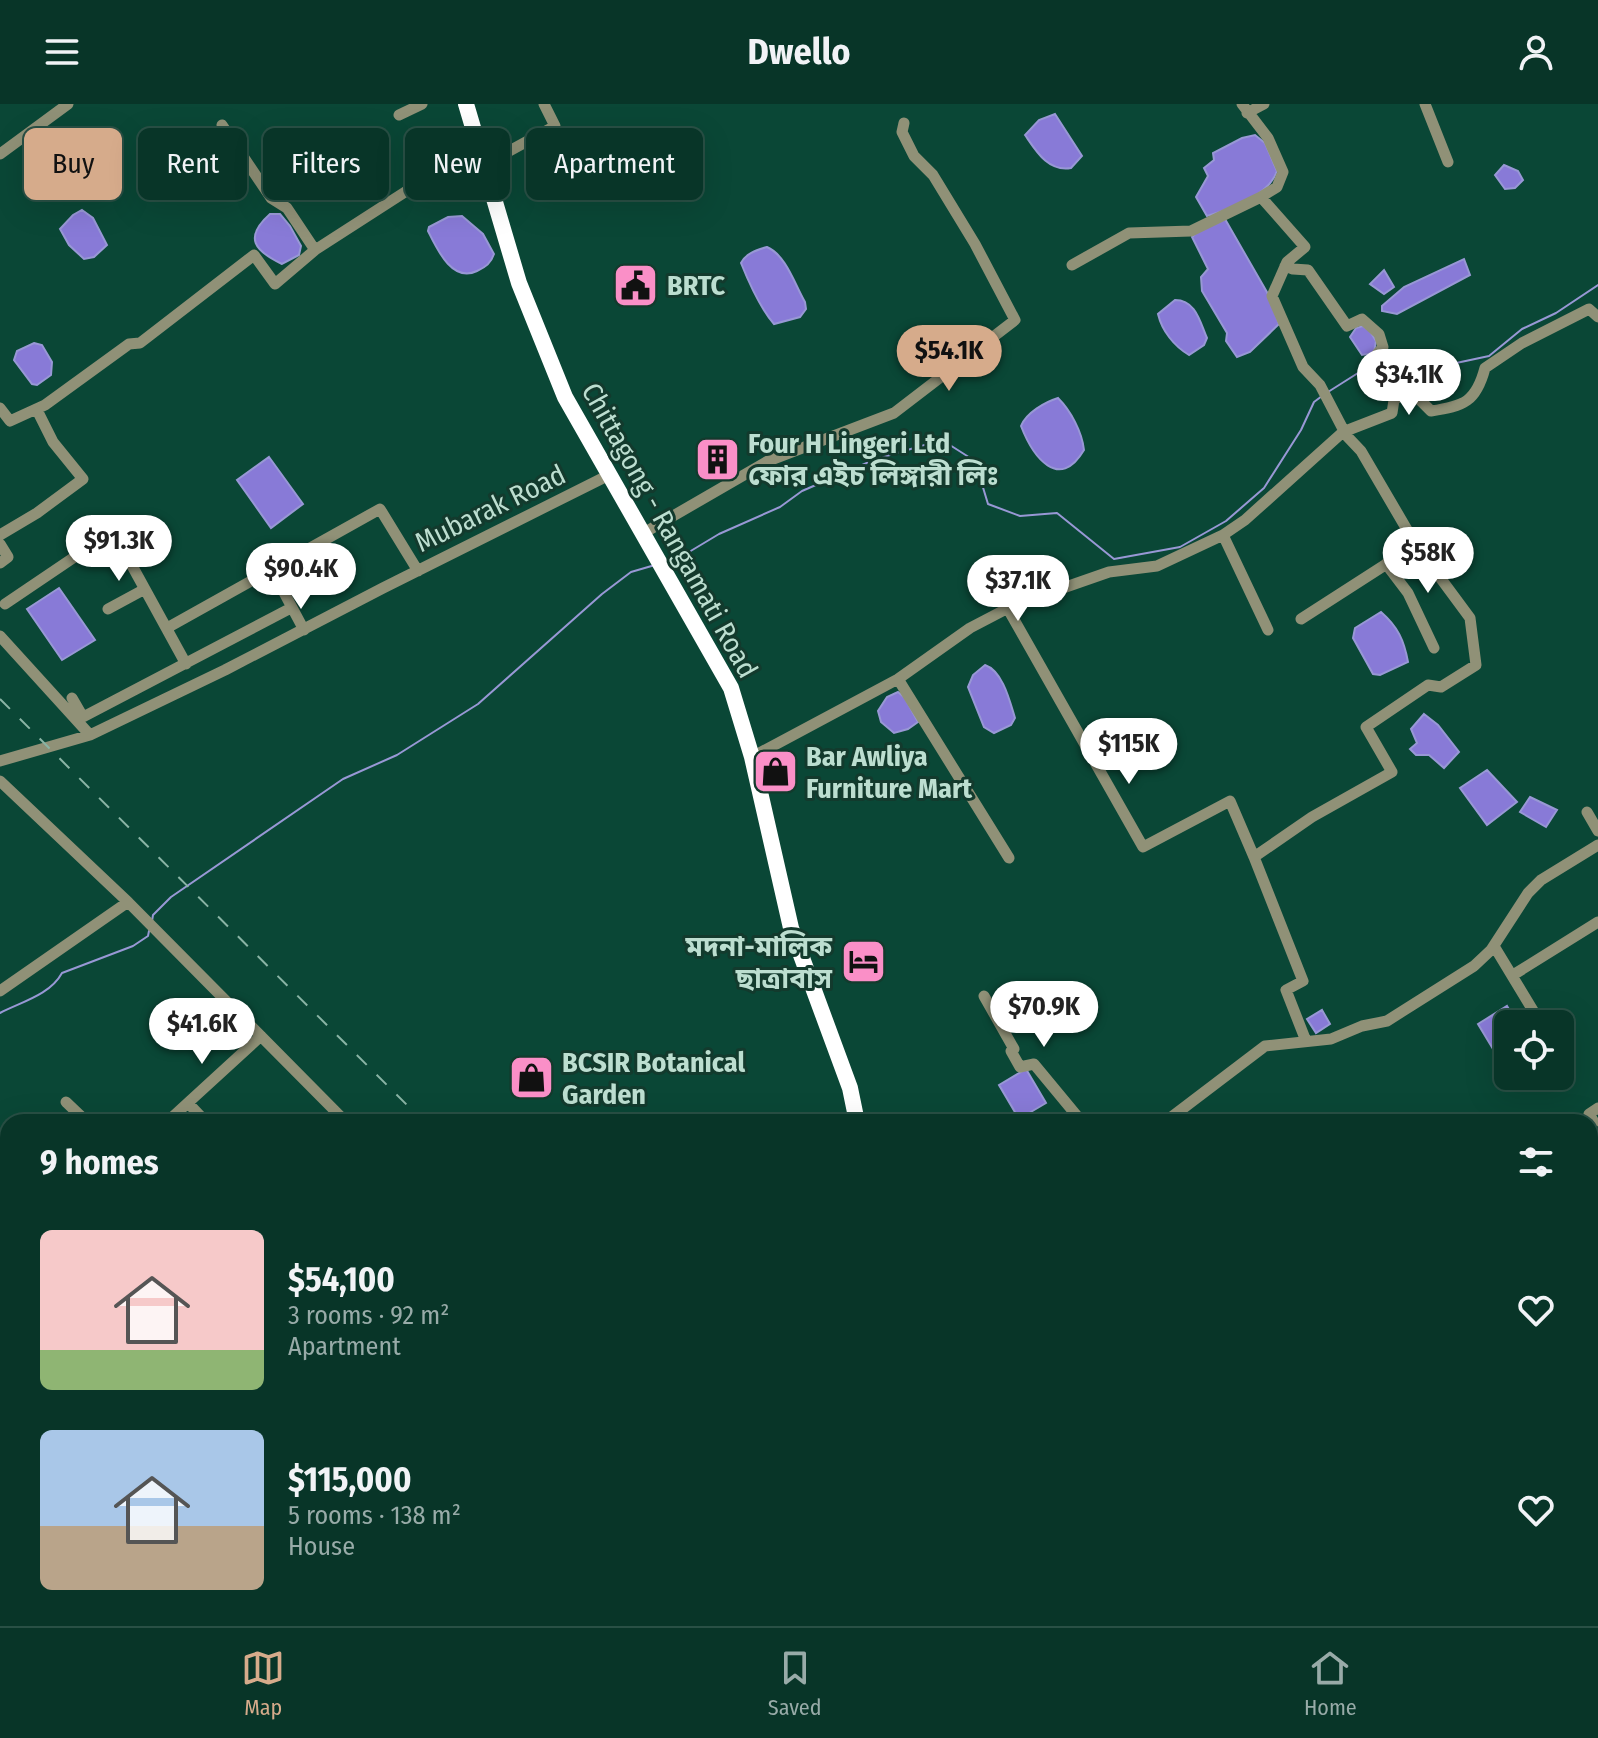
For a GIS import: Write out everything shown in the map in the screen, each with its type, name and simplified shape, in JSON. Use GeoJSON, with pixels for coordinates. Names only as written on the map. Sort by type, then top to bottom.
{"type":"FeatureCollection","features":[{"type":"Feature","properties":{"kind":"highway","name":"Chittagong - Rangamati Road"},"geometry":{"type":"LineString","coordinates":[[466,104],[473,128]]}},
{"type":"Feature","properties":{"kind":"highway","name":"Chittagong - Rangamati Road"},"geometry":{"type":"LineString","coordinates":[[476,104],[482,128]]}},
{"type":"Feature","properties":{"kind":"highway","name":"Chittagong - Rangamati Road"},"geometry":{"type":"LineString","coordinates":[[494,200],[519,283],[565,397],[644,532]]}},
{"type":"Feature","properties":{"kind":"highway","name":"Chittagong - Rangamati Road"},"geometry":{"type":"LineString","coordinates":[[502,200],[545,327],[595,435],[644,532],[731,688],[755,754],[806,950],[828,1013],[851,1065],[864,1114]]}},
{"type":"Feature","properties":{"kind":"highway","name":"Chittagong - Rangamati Road"},"geometry":{"type":"LineString","coordinates":[[755,754],[791,928],[850,1088],[855,1114]]}},
{"type":"Feature","properties":{"kind":"street"},"geometry":{"type":"LineString","coordinates":[[0,154],[68,104]]}},
{"type":"Feature","properties":{"kind":"street"},"geometry":{"type":"LineString","coordinates":[[399,115],[422,104]]}},
{"type":"Feature","properties":{"kind":"street"},"geometry":{"type":"LineString","coordinates":[[510,151],[555,126],[544,104]]}},
{"type":"Feature","properties":{"kind":"street"},"geometry":{"type":"LineString","coordinates":[[1072,265],[1129,233],[1191,231],[1277,187],[1283,172],[1268,138],[1244,108],[1264,104]]}},
{"type":"Feature","properties":{"kind":"street"},"geometry":{"type":"LineString","coordinates":[[1425,104],[1448,162]]}},
{"type":"Feature","properties":{"kind":"street"},"geometry":{"type":"LineString","coordinates":[[644,532],[768,461],[894,413],[1015,320],[975,244],[933,175],[914,156],[902,132],[904,123]]}},
{"type":"Feature","properties":{"kind":"street"},"geometry":{"type":"LineString","coordinates":[[222,125],[271,198],[287,208],[315,250]]}},
{"type":"Feature","properties":{"kind":"street"},"geometry":{"type":"LineString","coordinates":[[0,408],[10,421],[37,410],[129,344],[140,343],[254,255],[275,284],[315,250],[405,192]]}},
{"type":"Feature","properties":{"kind":"street"},"geometry":{"type":"LineString","coordinates":[[1254,857],[1312,817],[1392,772],[1366,727],[1428,685],[1441,687],[1476,665],[1470,618],[1416,545],[1361,451],[1344,432],[1320,385],[1303,367],[1272,296],[1285,266],[1305,247],[1261,197]]}},
{"type":"Feature","properties":{"kind":"street"},"geometry":{"type":"LineString","coordinates":[[1285,266],[1308,270],[1347,326],[1362,319],[1379,334],[1383,347],[1373,359],[1375,367]]}},
{"type":"Feature","properties":{"kind":"street"},"geometry":{"type":"LineString","coordinates":[[755,754],[898,679],[970,628],[1008,609],[1109,572],[1157,566],[1223,535],[1245,520],[1344,432],[1392,413],[1394,400],[1401,395],[1418,398],[1431,411],[1459,407],[1480,388],[1485,368],[1522,343],[1589,309],[1598,317]]}},
{"type":"Feature","properties":{"kind":"street"},"geometry":{"type":"LineString","coordinates":[[0,535],[37,513],[83,479],[53,442],[37,410]]}},
{"type":"Feature","properties":{"kind":"street","name":"Mubarak Road"},"geometry":{"type":"LineString","coordinates":[[0,761],[90,735],[609,475]]}},
{"type":"Feature","properties":{"kind":"street"},"geometry":{"type":"LineString","coordinates":[[167,628],[380,509],[418,571]]}},
{"type":"Feature","properties":{"kind":"street"},"geometry":{"type":"LineString","coordinates":[[5,604],[113,531],[186,664]]}},
{"type":"Feature","properties":{"kind":"street"},"geometry":{"type":"LineString","coordinates":[[1223,535],[1268,630]]}},
{"type":"Feature","properties":{"kind":"street"},"geometry":{"type":"LineString","coordinates":[[0,544],[8,557],[0,563]]}},
{"type":"Feature","properties":{"kind":"street"},"geometry":{"type":"LineString","coordinates":[[1301,619],[1416,545]]}},
{"type":"Feature","properties":{"kind":"street"},"geometry":{"type":"LineString","coordinates":[[1386,564],[1408,593],[1434,648]]}},
{"type":"Feature","properties":{"kind":"street"},"geometry":{"type":"LineString","coordinates":[[272,570],[304,630]]}},
{"type":"Feature","properties":{"kind":"street"},"geometry":{"type":"LineString","coordinates":[[108,609],[145,589]]}},
{"type":"Feature","properties":{"kind":"street"},"geometry":{"type":"LineString","coordinates":[[72,698],[83,717],[291,608]]}},
{"type":"Feature","properties":{"kind":"street"},"geometry":{"type":"LineString","coordinates":[[1008,609],[1143,847],[1230,801],[1303,981],[1286,990],[1306,1041]]}},
{"type":"Feature","properties":{"kind":"street"},"geometry":{"type":"LineString","coordinates":[[0,636],[90,735]]}},
{"type":"Feature","properties":{"kind":"street"},"geometry":{"type":"LineString","coordinates":[[898,679],[1009,858]]}},
{"type":"Feature","properties":{"kind":"street"},"geometry":{"type":"LineString","coordinates":[[0,781],[128,902],[336,1112]]}},
{"type":"Feature","properties":{"kind":"street"},"geometry":{"type":"LineString","coordinates":[[1587,812],[1598,831]]}},
{"type":"Feature","properties":{"kind":"street"},"geometry":{"type":"LineString","coordinates":[[1176,1114],[1265,1046],[1331,1039],[1362,1026],[1387,1021],[1474,966],[1494,946],[1528,893],[1541,880],[1598,845]]}},
{"type":"Feature","properties":{"kind":"street"},"geometry":{"type":"LineString","coordinates":[[0,991],[128,902]]}},
{"type":"Feature","properties":{"kind":"street"},"geometry":{"type":"LineString","coordinates":[[1513,975],[1598,922]]}},
{"type":"Feature","properties":{"kind":"street"},"geometry":{"type":"LineString","coordinates":[[1494,946],[1533,1010]]}},
{"type":"Feature","properties":{"kind":"street"},"geometry":{"type":"LineString","coordinates":[[984,996],[1014,1049],[1011,1051],[1020,1067],[1034,1064],[1075,1114]]}},
{"type":"Feature","properties":{"kind":"street"},"geometry":{"type":"LineString","coordinates":[[176,1114],[261,1036]]}},
{"type":"Feature","properties":{"kind":"street"},"geometry":{"type":"LineString","coordinates":[[66,1102],[79,1114]]}},
{"type":"Feature","properties":{"kind":"street"},"geometry":{"type":"LineString","coordinates":[[188,1103],[198,1114]]}},
{"type":"Feature","properties":{"kind":"shaded area"},"geometry":{"type":"Polygon","coordinates":[[[1055,114],[1082,156],[1071,168],[1049,164],[1025,135],[1039,120],[1055,114]]]}},
{"type":"Feature","properties":{"kind":"shaded area"},"geometry":{"type":"Polygon","coordinates":[[[1255,135],[1265,143],[1277,171],[1273,180],[1248,200],[1207,216],[1196,197],[1208,176],[1204,168],[1214,160],[1213,153],[1255,135]]]}},
{"type":"Feature","properties":{"kind":"shaded area"},"geometry":{"type":"Polygon","coordinates":[[[1504,165],[1518,171],[1523,180],[1515,188],[1505,189],[1495,175],[1504,165]]]}},
{"type":"Feature","properties":{"kind":"shaded area"},"geometry":{"type":"Polygon","coordinates":[[[82,210],[93,218],[107,245],[94,257],[84,259],[69,245],[60,229],[82,210]]]}},
{"type":"Feature","properties":{"kind":"shaded area"},"geometry":{"type":"Polygon","coordinates":[[[270,214],[280,214],[301,246],[299,255],[282,264],[265,254],[256,243],[257,230],[270,214]]]}},
{"type":"Feature","properties":{"kind":"shaded area"},"geometry":{"type":"Polygon","coordinates":[[[462,216],[483,234],[494,254],[486,266],[468,273],[460,272],[446,262],[428,231],[429,227],[448,217],[462,216]]]}},
{"type":"Feature","properties":{"kind":"shaded area"},"geometry":{"type":"Polygon","coordinates":[[[1225,219],[1268,294],[1279,324],[1250,352],[1237,357],[1226,341],[1227,333],[1202,291],[1201,277],[1208,269],[1192,237],[1225,219]]]}},
{"type":"Feature","properties":{"kind":"shaded area"},"geometry":{"type":"Polygon","coordinates":[[[767,247],[785,263],[805,302],[806,309],[800,317],[774,324],[751,287],[741,263],[749,254],[767,247]]]}},
{"type":"Feature","properties":{"kind":"shaded area"},"geometry":{"type":"Polygon","coordinates":[[[1464,259],[1470,275],[1397,314],[1382,311],[1382,306],[1404,287],[1464,259]]]}},
{"type":"Feature","properties":{"kind":"shaded area"},"geometry":{"type":"Polygon","coordinates":[[[1384,270],[1394,287],[1384,294],[1370,284],[1384,270]]]}},
{"type":"Feature","properties":{"kind":"shaded area"},"geometry":{"type":"Polygon","coordinates":[[[1175,300],[1193,308],[1207,338],[1204,345],[1189,355],[1169,338],[1158,314],[1175,300]]]}},
{"type":"Feature","properties":{"kind":"shaded area"},"geometry":{"type":"Polygon","coordinates":[[[1363,326],[1376,341],[1374,353],[1362,355],[1350,337],[1356,328],[1363,326]]]}},
{"type":"Feature","properties":{"kind":"shaded area"},"geometry":{"type":"Polygon","coordinates":[[[34,343],[42,345],[52,362],[51,375],[37,385],[32,384],[14,360],[17,351],[34,343]]]}},
{"type":"Feature","properties":{"kind":"shaded area"},"geometry":{"type":"Polygon","coordinates":[[[1058,398],[1075,422],[1084,450],[1075,462],[1056,469],[1032,449],[1021,426],[1036,409],[1058,398]]]}},
{"type":"Feature","properties":{"kind":"shaded area"},"geometry":{"type":"Polygon","coordinates":[[[269,457],[303,504],[271,528],[237,480],[269,457]]]}},
{"type":"Feature","properties":{"kind":"shaded area"},"geometry":{"type":"Polygon","coordinates":[[[59,588],[95,640],[62,660],[27,609],[59,588]]]}},
{"type":"Feature","properties":{"kind":"shaded area"},"geometry":{"type":"Polygon","coordinates":[[[1381,612],[1399,634],[1408,662],[1380,675],[1373,674],[1353,638],[1355,628],[1381,612]]]}},
{"type":"Feature","properties":{"kind":"shaded area"},"geometry":{"type":"Polygon","coordinates":[[[985,665],[1001,680],[1015,718],[1011,725],[994,733],[984,727],[968,687],[973,675],[985,665]]]}},
{"type":"Feature","properties":{"kind":"shaded area"},"geometry":{"type":"Polygon","coordinates":[[[898,692],[905,698],[918,722],[894,733],[881,722],[878,711],[887,697],[898,692]]]}},
{"type":"Feature","properties":{"kind":"shaded area"},"geometry":{"type":"Polygon","coordinates":[[[1424,714],[1438,725],[1459,752],[1444,768],[1429,755],[1416,755],[1410,749],[1417,743],[1411,729],[1424,714]]]}},
{"type":"Feature","properties":{"kind":"shaded area"},"geometry":{"type":"Polygon","coordinates":[[[1487,770],[1517,802],[1487,825],[1460,788],[1487,770]]]}},
{"type":"Feature","properties":{"kind":"shaded area"},"geometry":{"type":"Polygon","coordinates":[[[1530,797],[1557,810],[1546,827],[1520,812],[1530,797]]]}},
{"type":"Feature","properties":{"kind":"shaded area"},"geometry":{"type":"Polygon","coordinates":[[[1322,1010],[1330,1024],[1316,1033],[1307,1019],[1322,1010]]]}},
{"type":"Feature","properties":{"kind":"shaded area"},"geometry":{"type":"Polygon","coordinates":[[[1494,1014],[1494,1051],[1478,1024],[1494,1014]]]}},
{"type":"Feature","properties":{"kind":"shaded area"},"geometry":{"type":"Polygon","coordinates":[[[1026,1069],[1046,1103],[1027,1114],[1016,1114],[999,1085],[1026,1069]]]}},
{"type":"Feature","properties":{"kind":"waterway"},"geometry":{"type":"LineString","coordinates":[[1328,392],[1358,373],[1414,372],[1489,356],[1522,329],[1556,313],[1598,285]]}},
{"type":"Feature","properties":{"kind":"waterway"},"geometry":{"type":"LineString","coordinates":[[668,561],[780,507],[802,491],[876,459],[942,440],[975,461],[988,504],[1020,516],[1057,513],[1114,559],[1180,547],[1226,521],[1264,488],[1301,430],[1314,402],[1322,396]]}},
{"type":"Feature","properties":{"kind":"waterway"},"geometry":{"type":"LineString","coordinates":[[152,921],[153,915],[171,897],[343,779],[397,755],[478,704],[602,594],[631,572],[655,565]]}},
{"type":"Feature","properties":{"kind":"waterway"},"geometry":{"type":"LineString","coordinates":[[0,1013],[43,992],[62,973],[133,946],[148,936],[149,931]]}},
{"type":"Feature","properties":{"kind":"railway"},"geometry":{"type":"LineString","coordinates":[[0,699],[416,1114]]}},
{"type":"Feature","properties":{"kind":"place","name":"BRTC"},"geometry":{"type":"Point","coordinates":[636,285]}},
{"type":"Feature","properties":{"kind":"place","name":"Four H Lingeri Ltd ফোর এইচ লিঙ্গারী লিঃ"},"geometry":{"type":"Point","coordinates":[717,459]}},
{"type":"Feature","properties":{"kind":"place","name":"Bar Awliya Furniture Mart"},"geometry":{"type":"Point","coordinates":[775,772]}},
{"type":"Feature","properties":{"kind":"place","name":"মদনা-মালিক ছাত্রাবাস"},"geometry":{"type":"Point","coordinates":[863,962]}},
{"type":"Feature","properties":{"kind":"place","name":"BCSIR Botanical Garden"},"geometry":{"type":"Point","coordinates":[531,1078]}}]}
